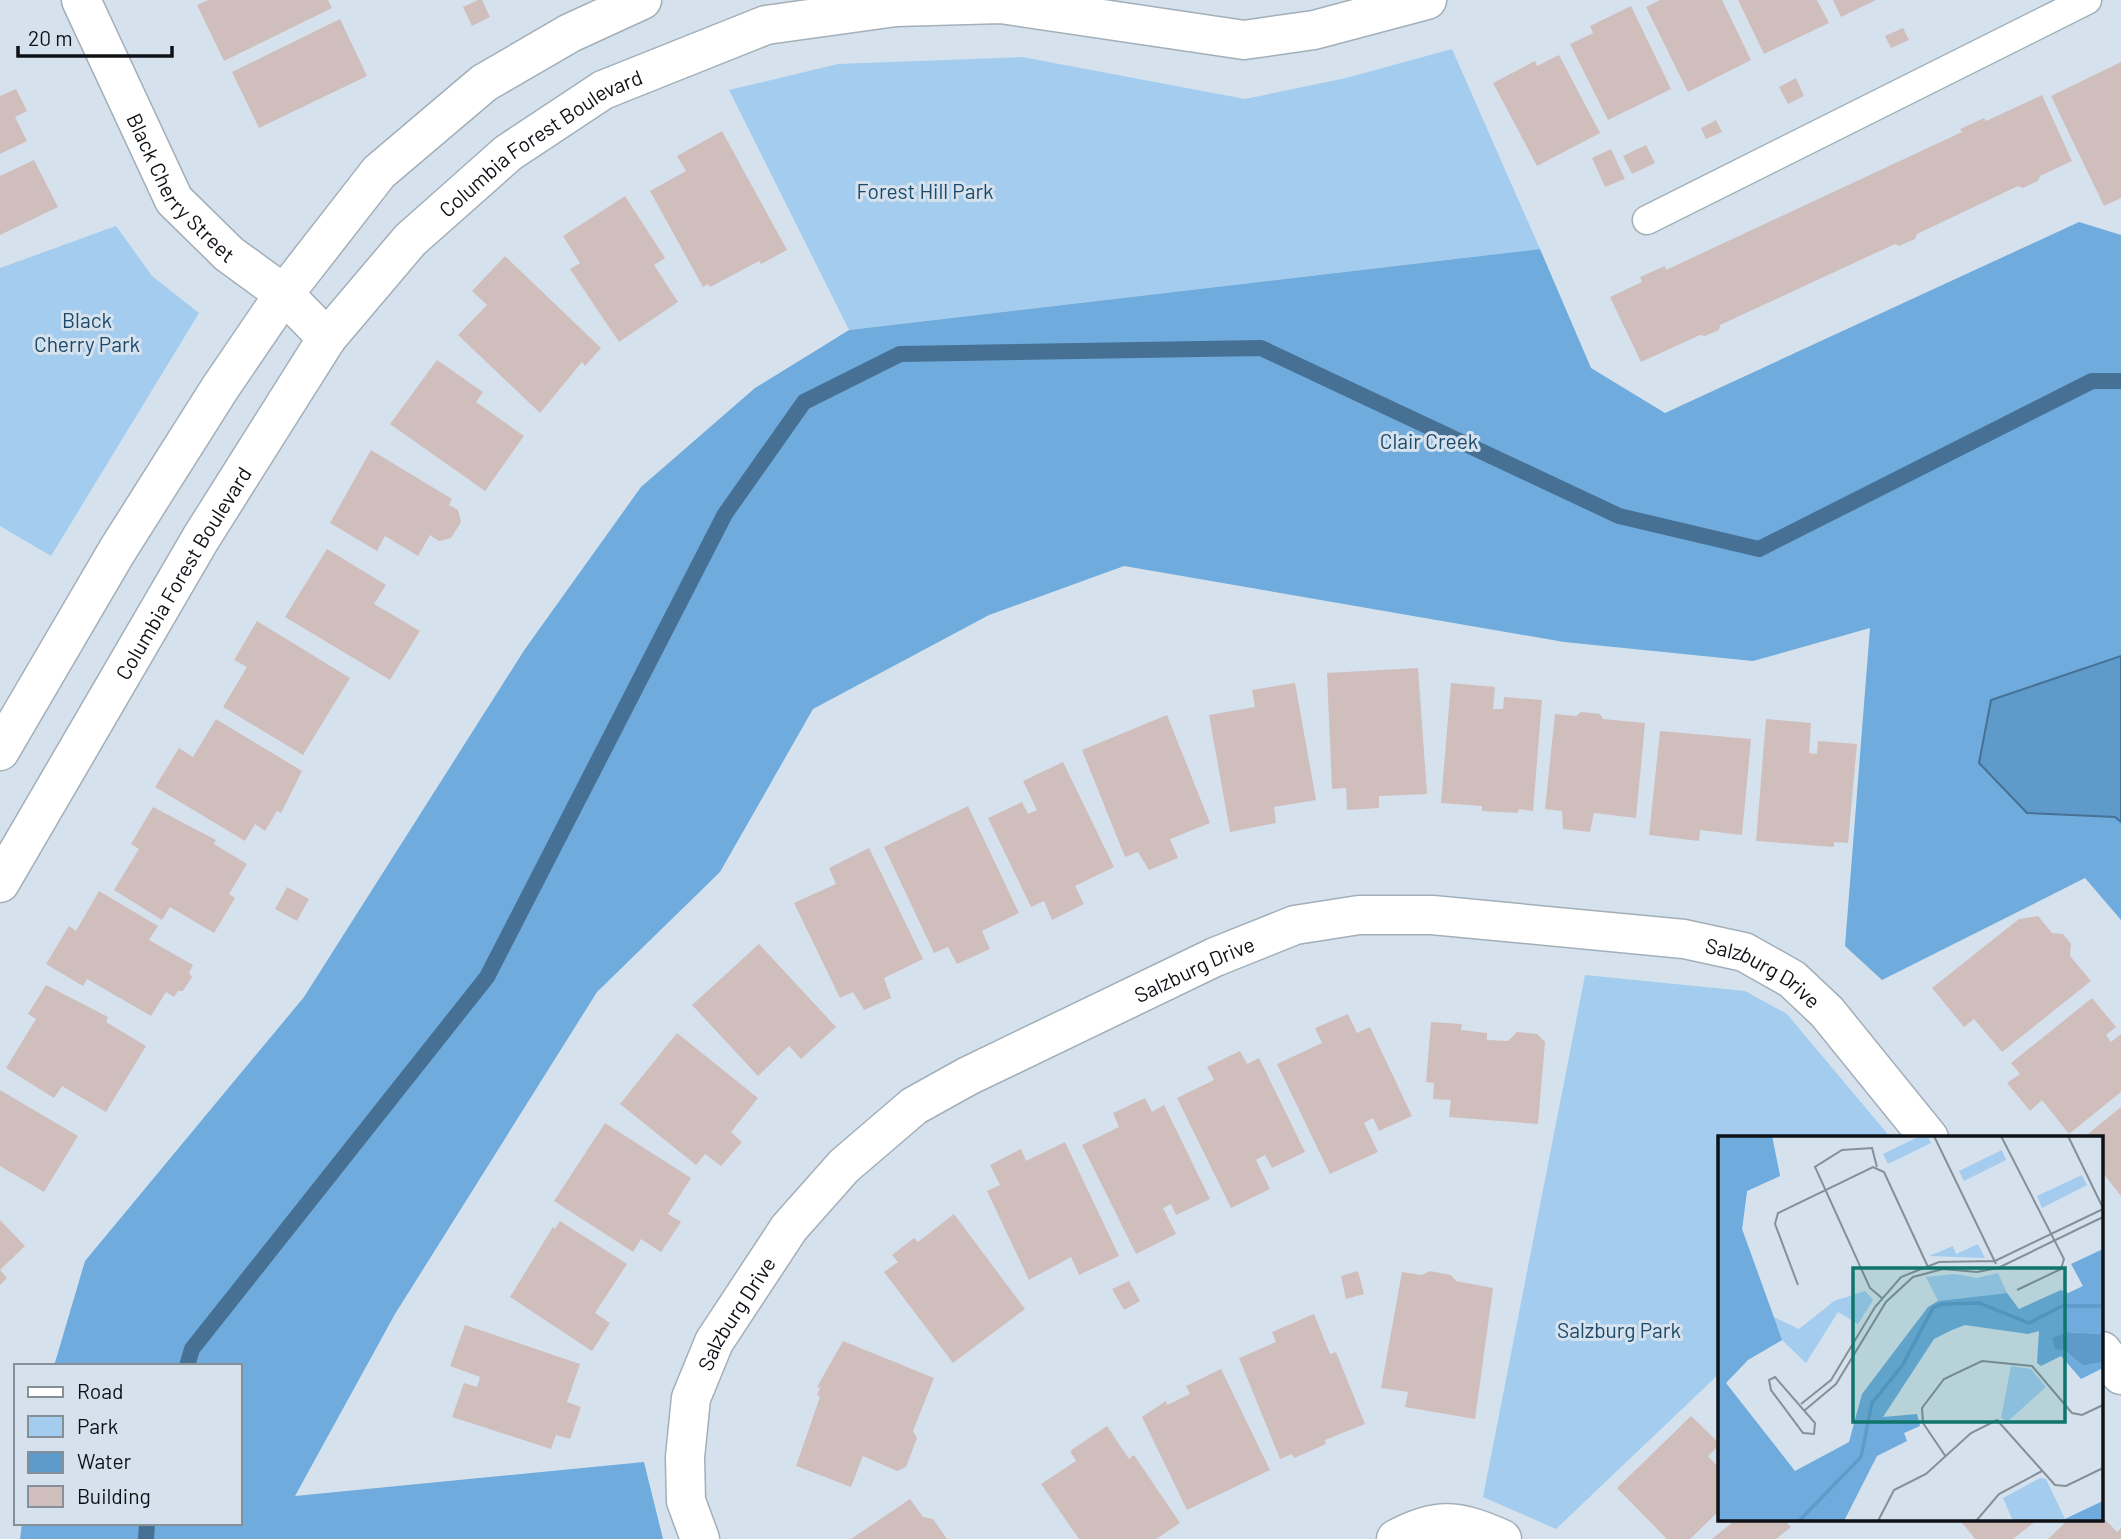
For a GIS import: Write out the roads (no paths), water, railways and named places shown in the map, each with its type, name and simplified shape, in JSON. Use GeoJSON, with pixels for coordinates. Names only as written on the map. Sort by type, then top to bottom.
{"type":"FeatureCollection","features":[{"type":"Feature","properties":{"kind":"street","name":"Black Cherry Street"},"geometry":{"type":"LineString","coordinates":[[80,0],[174,200],[229,254],[284,294],[327,338]]}},
{"type":"Feature","properties":{"kind":"street"},"geometry":{"type":"LineString","coordinates":[[0,751],[117,551],[284,294],[379,172],[484,83],[570,33],[642,0]]}},
{"type":"Feature","properties":{"kind":"street","name":"Columbia Forest Boulevard"},"geometry":{"type":"LineString","coordinates":[[0,883],[201,538],[327,338],[410,240],[508,153],[603,90],[761,13],[1001,4],[1244,40],[1314,30],[1427,0]]}},
{"type":"Feature","properties":{"kind":"street","name":"Salzburg Drive"},"geometry":{"type":"LineString","coordinates":[[700,1539],[687,1501],[685,1457],[691,1398],[714,1342],[789,1228],[844,1167],[914,1107],[968,1076],[1215,957],[1295,925],[1359,915],[1432,915],[1684,939],[1745,952],[1792,979],[1827,1012],[1927,1136]]}},
{"type":"Feature","properties":{"kind":"street"},"geometry":{"type":"LineString","coordinates":[[2104,1354],[2121,1375]]}},
{"type":"Feature","properties":{"kind":"street"},"geometry":{"type":"LineString","coordinates":[[1396,1539],[1416,1528],[1443,1521],[1470,1525],[1502,1539]]}},
{"type":"Feature","properties":{"kind":"lane"},"geometry":{"type":"LineString","coordinates":[[1647,220],[2087,0]]}},
{"type":"Feature","properties":{"kind":"water"},"geometry":{"type":"Polygon","coordinates":[[[2121,656],[2121,822],[2115,817],[2027,813],[1979,763],[1991,700],[2121,656]]]}},
{"type":"Feature","properties":{"kind":"waterway"},"geometry":{"type":"LineString","coordinates":[[188,1364],[192,1349],[487,977],[725,514],[804,402],[900,354],[1261,348],[1619,516],[1759,549],[2092,381],[2121,381]]}},
{"type":"Feature","properties":{"kind":"waterway"},"geometry":{"type":"LineString","coordinates":[[146,1539],[147,1525]]}},
{"type":"Feature","properties":{"kind":"park label","name":"Forest Hill Park"},"geometry":{"type":"Point","coordinates":[925,190]}},
{"type":"Feature","properties":{"kind":"park label","name":"Black Cherry Park"},"geometry":{"type":"Point","coordinates":[87,331]}},
{"type":"Feature","properties":{"kind":"park label","name":"Clair Creek"},"geometry":{"type":"Point","coordinates":[1429,440]}},
{"type":"Feature","properties":{"kind":"park label","name":"Salzburg Park"},"geometry":{"type":"Point","coordinates":[1619,1329]}}]}
